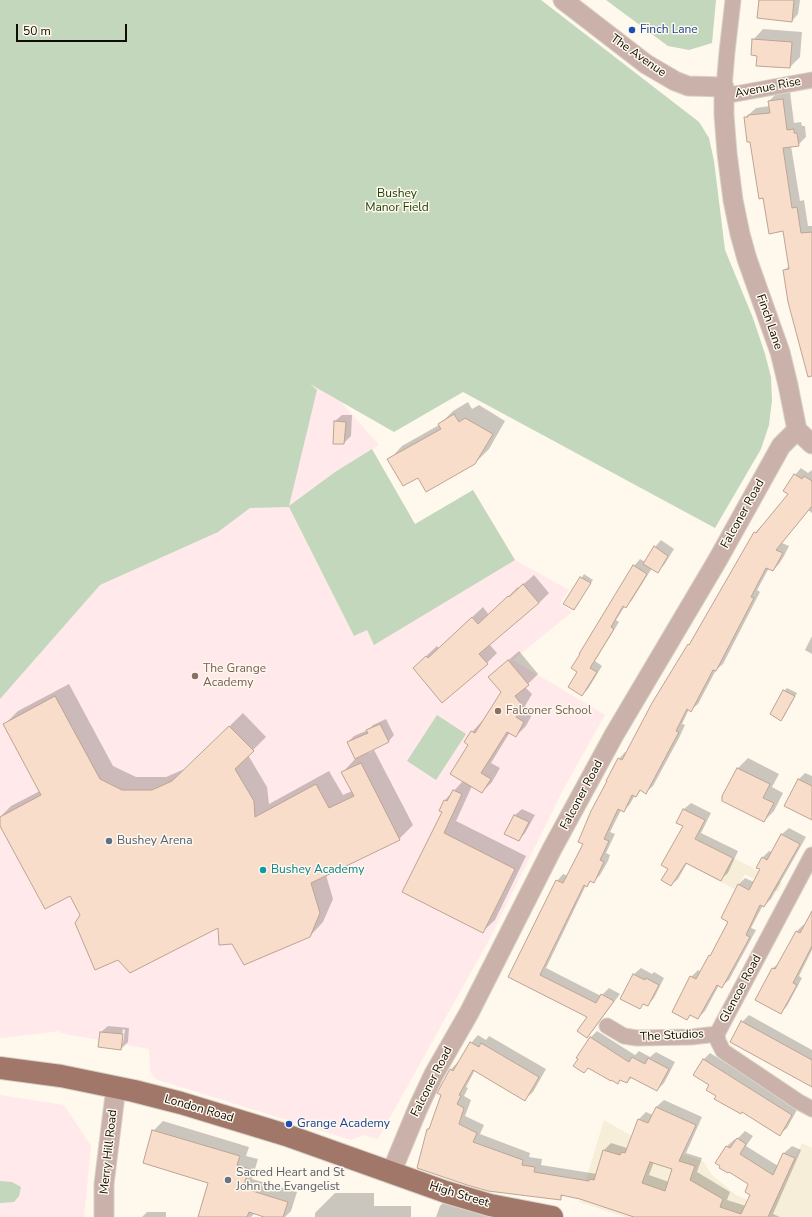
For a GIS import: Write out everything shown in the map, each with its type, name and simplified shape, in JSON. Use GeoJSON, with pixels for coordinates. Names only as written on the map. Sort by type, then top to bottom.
{"type":"FeatureCollection","features":[{"type":"Feature","properties":{"kind":"main road","name":"London Road"},"geometry":{"type":"LineString","coordinates":[[0,1068],[61,1076],[116,1087],[181,1103],[286,1135],[392,1173]]}},
{"type":"Feature","properties":{"kind":"main road","name":"High Street"},"geometry":{"type":"LineString","coordinates":[[392,1173],[446,1192],[490,1205],[552,1217]]}},
{"type":"Feature","properties":{"kind":"street","name":"The Avenue"},"geometry":{"type":"LineString","coordinates":[[563,0],[646,64],[668,78],[688,86],[724,92]]}},
{"type":"Feature","properties":{"kind":"street","name":"Finch Lane"},"geometry":{"type":"LineString","coordinates":[[733,0],[726,52],[724,92],[727,153],[733,200],[746,259],[780,352],[797,430]]}},
{"type":"Feature","properties":{"kind":"street","name":"Avenue Rise"},"geometry":{"type":"LineString","coordinates":[[724,92],[812,80]]}},
{"type":"Feature","properties":{"kind":"street"},"geometry":{"type":"LineString","coordinates":[[797,430],[812,444]]}},
{"type":"Feature","properties":{"kind":"street","name":"Falconer Road"},"geometry":{"type":"LineString","coordinates":[[392,1173],[418,1108],[434,1074],[472,1006],[552,849],[614,735],[717,561],[781,446],[797,430]]}},
{"type":"Feature","properties":{"kind":"street","name":"Glencoe Road"},"geometry":{"type":"LineString","coordinates":[[812,855],[717,1034],[718,1041],[723,1051],[799,1102],[812,1109]]}},
{"type":"Feature","properties":{"kind":"street","name":"The Studios"},"geometry":{"type":"LineString","coordinates":[[607,1026],[624,1036],[637,1038],[691,1037],[717,1034]]}},
{"type":"Feature","properties":{"kind":"street","name":"Merry Hill Road"},"geometry":{"type":"LineString","coordinates":[[104,1217],[104,1184],[116,1087]]}},
{"type":"Feature","properties":{"kind":"shaded area","name":"The Grange Academy"},"geometry":{"type":"Polygon","coordinates":[[[252,301],[379,445],[335,472],[289,507],[354,636],[367,630],[374,644],[473,490],[515,560],[569,590],[560,604],[572,612],[513,660],[605,715],[564,788],[490,938],[378,1139],[363,1135],[351,1140],[155,1079],[150,1071],[149,1049],[60,1033],[60,1031],[0,1038],[0,314],[252,301]]]}},
{"type":"Feature","properties":{"kind":"shaded area"},"geometry":{"type":"Polygon","coordinates":[[[699,840],[782,883],[778,892],[745,874],[736,890],[686,864],[699,840]]]}},
{"type":"Feature","properties":{"kind":"shaded area"},"geometry":{"type":"Polygon","coordinates":[[[0,1095],[64,1105],[91,1146],[84,1217],[0,1217],[0,1095]]]}},
{"type":"Feature","properties":{"kind":"shaded area"},"geometry":{"type":"Polygon","coordinates":[[[604,1120],[632,1136],[703,1161],[712,1175],[736,1195],[762,1206],[774,1203],[802,1143],[812,1148],[812,1217],[625,1217],[579,1202],[604,1120]]]}},
{"type":"Feature","properties":{"kind":"green space","name":"Bushey Manor Field"},"geometry":{"type":"Polygon","coordinates":[[[0,0],[541,0],[699,122],[709,138],[714,161],[725,250],[753,318],[765,354],[771,377],[772,400],[769,425],[761,449],[715,528],[463,392],[394,432],[310,384],[317,390],[289,506],[335,472],[372,449],[415,524],[473,490],[515,560],[374,645],[367,630],[354,636],[289,507],[250,508],[218,532],[100,585],[0,699],[0,0]]]}},
{"type":"Feature","properties":{"kind":"green space"},"geometry":{"type":"Polygon","coordinates":[[[606,0],[716,0],[712,43],[689,50],[668,46],[606,0]]]}},
{"type":"Feature","properties":{"kind":"green space"},"geometry":{"type":"Polygon","coordinates":[[[437,715],[466,734],[436,780],[407,761],[437,715]]]}},
{"type":"Feature","properties":{"kind":"green space"},"geometry":{"type":"Polygon","coordinates":[[[0,1181],[12,1182],[21,1187],[19,1196],[14,1202],[0,1203],[0,1181]]]}},
{"type":"Feature","properties":{"kind":"building"},"geometry":{"type":"Polygon","coordinates":[[[759,0],[794,0],[792,22],[757,18],[759,0]]]}},
{"type":"Feature","properties":{"kind":"building"},"geometry":{"type":"Polygon","coordinates":[[[752,39],[792,42],[790,68],[756,66],[757,56],[751,55],[752,39]]]}},
{"type":"Feature","properties":{"kind":"building"},"geometry":{"type":"Polygon","coordinates":[[[783,99],[787,130],[794,129],[794,133],[797,133],[799,146],[783,148],[792,208],[797,207],[801,233],[812,232],[812,376],[808,377],[788,302],[783,270],[789,269],[783,231],[769,234],[763,198],[759,199],[750,142],[747,142],[744,117],[748,117],[748,115],[770,113],[768,101],[783,99]]]}},
{"type":"Feature","properties":{"kind":"building"},"geometry":{"type":"Polygon","coordinates":[[[454,414],[459,422],[465,418],[493,434],[475,464],[426,492],[418,478],[403,486],[387,459],[441,429],[438,424],[454,414]]]}},
{"type":"Feature","properties":{"kind":"building"},"geometry":{"type":"Polygon","coordinates":[[[334,421],[346,422],[344,444],[333,444],[334,421]]]}},
{"type":"Feature","properties":{"kind":"building"},"geometry":{"type":"Polygon","coordinates":[[[794,474],[802,479],[804,476],[812,481],[812,506],[776,550],[783,553],[773,571],[766,568],[751,597],[754,598],[716,671],[713,670],[691,712],[687,709],[676,731],[679,732],[646,794],[640,790],[636,797],[632,795],[624,812],[618,809],[604,839],[609,841],[600,860],[604,862],[594,883],[590,881],[587,887],[584,885],[540,975],[596,1003],[601,994],[614,1001],[587,1038],[577,1031],[587,1017],[508,977],[556,880],[563,883],[583,844],[578,842],[591,811],[618,758],[622,760],[652,703],[688,644],[689,645],[754,532],[756,533],[788,494],[783,491],[794,474]]]}},
{"type":"Feature","properties":{"kind":"building"},"geometry":{"type":"Polygon","coordinates":[[[654,546],[668,556],[658,573],[643,564],[654,546]]]}},
{"type":"Feature","properties":{"kind":"building"},"geometry":{"type":"Polygon","coordinates":[[[633,565],[647,574],[626,608],[623,606],[611,627],[614,629],[590,668],[597,672],[582,696],[568,687],[577,672],[571,668],[633,565]]]}},
{"type":"Feature","properties":{"kind":"building"},"geometry":{"type":"Polygon","coordinates":[[[580,577],[591,583],[574,610],[563,604],[580,577]]]}},
{"type":"Feature","properties":{"kind":"building"},"geometry":{"type":"Polygon","coordinates":[[[523,584],[539,603],[479,654],[488,664],[442,703],[413,668],[426,656],[428,658],[472,617],[478,624],[523,584]]]}},
{"type":"Feature","properties":{"kind":"building"},"geometry":{"type":"Polygon","coordinates":[[[508,660],[529,685],[515,696],[522,705],[516,717],[524,722],[516,737],[507,732],[481,773],[491,779],[482,793],[450,774],[468,745],[464,742],[471,731],[475,733],[501,692],[488,677],[508,660]]]}},
{"type":"Feature","properties":{"kind":"building"},"geometry":{"type":"Polygon","coordinates":[[[783,690],[795,696],[781,721],[770,714],[783,690]]]}},
{"type":"Feature","properties":{"kind":"building","name":"Bushey Arena"},"geometry":{"type":"Polygon","coordinates":[[[55,696],[100,779],[122,790],[152,790],[172,781],[229,726],[254,751],[235,769],[254,801],[255,817],[316,784],[329,808],[354,796],[341,772],[361,763],[400,840],[311,883],[320,913],[310,937],[244,965],[232,944],[219,945],[218,928],[130,973],[118,960],[95,970],[75,923],[80,915],[70,896],[45,909],[0,826],[0,817],[41,795],[3,724],[55,696]]]}},
{"type":"Feature","properties":{"kind":"building"},"geometry":{"type":"Polygon","coordinates":[[[380,724],[389,742],[355,759],[347,742],[368,733],[366,730],[380,724]]]}},
{"type":"Feature","properties":{"kind":"building"},"geometry":{"type":"Polygon","coordinates":[[[737,768],[770,784],[763,798],[774,803],[764,822],[722,801],[722,796],[737,768]]]}},
{"type":"Feature","properties":{"kind":"building"},"geometry":{"type":"Polygon","coordinates":[[[798,779],[812,786],[812,820],[784,806],[798,779]]]}},
{"type":"Feature","properties":{"kind":"building"},"geometry":{"type":"Polygon","coordinates":[[[453,790],[462,794],[444,833],[515,869],[483,933],[402,892],[442,812],[439,811],[444,800],[447,801],[453,790]]]}},
{"type":"Feature","properties":{"kind":"building"},"geometry":{"type":"Polygon","coordinates":[[[683,809],[705,820],[695,839],[733,858],[721,881],[686,863],[671,886],[661,880],[668,869],[661,865],[683,826],[676,823],[683,809]]]}},
{"type":"Feature","properties":{"kind":"building"},"geometry":{"type":"Polygon","coordinates":[[[514,815],[529,822],[519,841],[504,834],[514,815]]]}},
{"type":"Feature","properties":{"kind":"building"},"geometry":{"type":"Polygon","coordinates":[[[781,834],[800,844],[764,907],[760,905],[746,935],[750,937],[722,988],[717,985],[698,1019],[690,1015],[687,1020],[672,1012],[690,976],[696,979],[728,922],[721,918],[738,884],[749,890],[760,869],[756,868],[762,857],[767,860],[781,834]]]}},
{"type":"Feature","properties":{"kind":"building"},"geometry":{"type":"Polygon","coordinates":[[[812,911],[812,946],[793,983],[797,985],[781,1014],[755,1000],[772,968],[775,969],[796,931],[800,933],[812,911]]]}},
{"type":"Feature","properties":{"kind":"building"},"geometry":{"type":"Polygon","coordinates":[[[633,974],[645,980],[646,978],[659,985],[648,1006],[643,1004],[640,1009],[620,999],[633,974]]]}},
{"type":"Feature","properties":{"kind":"building"},"geometry":{"type":"Polygon","coordinates":[[[741,1021],[812,1060],[812,1087],[730,1042],[741,1021]]]}},
{"type":"Feature","properties":{"kind":"building"},"geometry":{"type":"Polygon","coordinates":[[[100,1032],[123,1034],[121,1050],[98,1047],[100,1032]]]}},
{"type":"Feature","properties":{"kind":"building"},"geometry":{"type":"Polygon","coordinates":[[[590,1037],[629,1062],[632,1057],[645,1064],[648,1058],[669,1069],[657,1091],[630,1077],[627,1083],[620,1080],[618,1084],[588,1068],[584,1073],[573,1066],[578,1059],[576,1058],[590,1037]]]}},
{"type":"Feature","properties":{"kind":"building"},"geometry":{"type":"Polygon","coordinates":[[[470,1042],[479,1047],[481,1043],[539,1077],[525,1101],[473,1070],[459,1095],[461,1096],[457,1104],[464,1108],[459,1124],[477,1133],[473,1142],[523,1160],[522,1165],[535,1167],[534,1172],[589,1181],[590,1179],[594,1180],[603,1150],[620,1155],[622,1152],[625,1153],[638,1119],[648,1123],[656,1107],[696,1125],[679,1161],[695,1166],[690,1180],[723,1199],[720,1207],[741,1214],[750,1195],[745,1192],[748,1184],[729,1172],[728,1173],[719,1168],[720,1166],[715,1163],[726,1146],[730,1148],[737,1138],[746,1144],[740,1154],[773,1175],[783,1153],[795,1158],[768,1217],[634,1217],[580,1199],[561,1195],[561,1200],[488,1191],[417,1168],[427,1129],[429,1129],[441,1095],[437,1093],[450,1069],[453,1071],[470,1042]],[[650,1162],[642,1183],[665,1191],[672,1169],[650,1162]]]}},
{"type":"Feature","properties":{"kind":"building"},"geometry":{"type":"Polygon","coordinates":[[[703,1059],[792,1115],[780,1136],[742,1112],[741,1114],[714,1099],[716,1096],[706,1090],[709,1085],[693,1075],[703,1059]]]}},
{"type":"Feature","properties":{"kind":"building"},"geometry":{"type":"Polygon","coordinates":[[[152,1130],[240,1156],[237,1165],[249,1169],[243,1188],[288,1202],[283,1217],[264,1217],[249,1212],[247,1217],[198,1217],[208,1183],[143,1163],[152,1130]]]}},
{"type":"Feature","properties":{"kind":"place","name":"Finch Lane"},"geometry":{"type":"Point","coordinates":[632,30]}},
{"type":"Feature","properties":{"kind":"place","name":"The Grange Academy"},"geometry":{"type":"Point","coordinates":[195,676]}},
{"type":"Feature","properties":{"kind":"place","name":"Falconer School"},"geometry":{"type":"Point","coordinates":[498,711]}},
{"type":"Feature","properties":{"kind":"place","name":"Bushey Arena"},"geometry":{"type":"Point","coordinates":[109,841]}},
{"type":"Feature","properties":{"kind":"place","name":"Bushey Academy"},"geometry":{"type":"Point","coordinates":[263,870]}},
{"type":"Feature","properties":{"kind":"place","name":"Grange Academy"},"geometry":{"type":"Point","coordinates":[289,1124]}},
{"type":"Feature","properties":{"kind":"place","name":"Sacred Heart and St John the Evangelist"},"geometry":{"type":"Point","coordinates":[228,1180]}}]}
